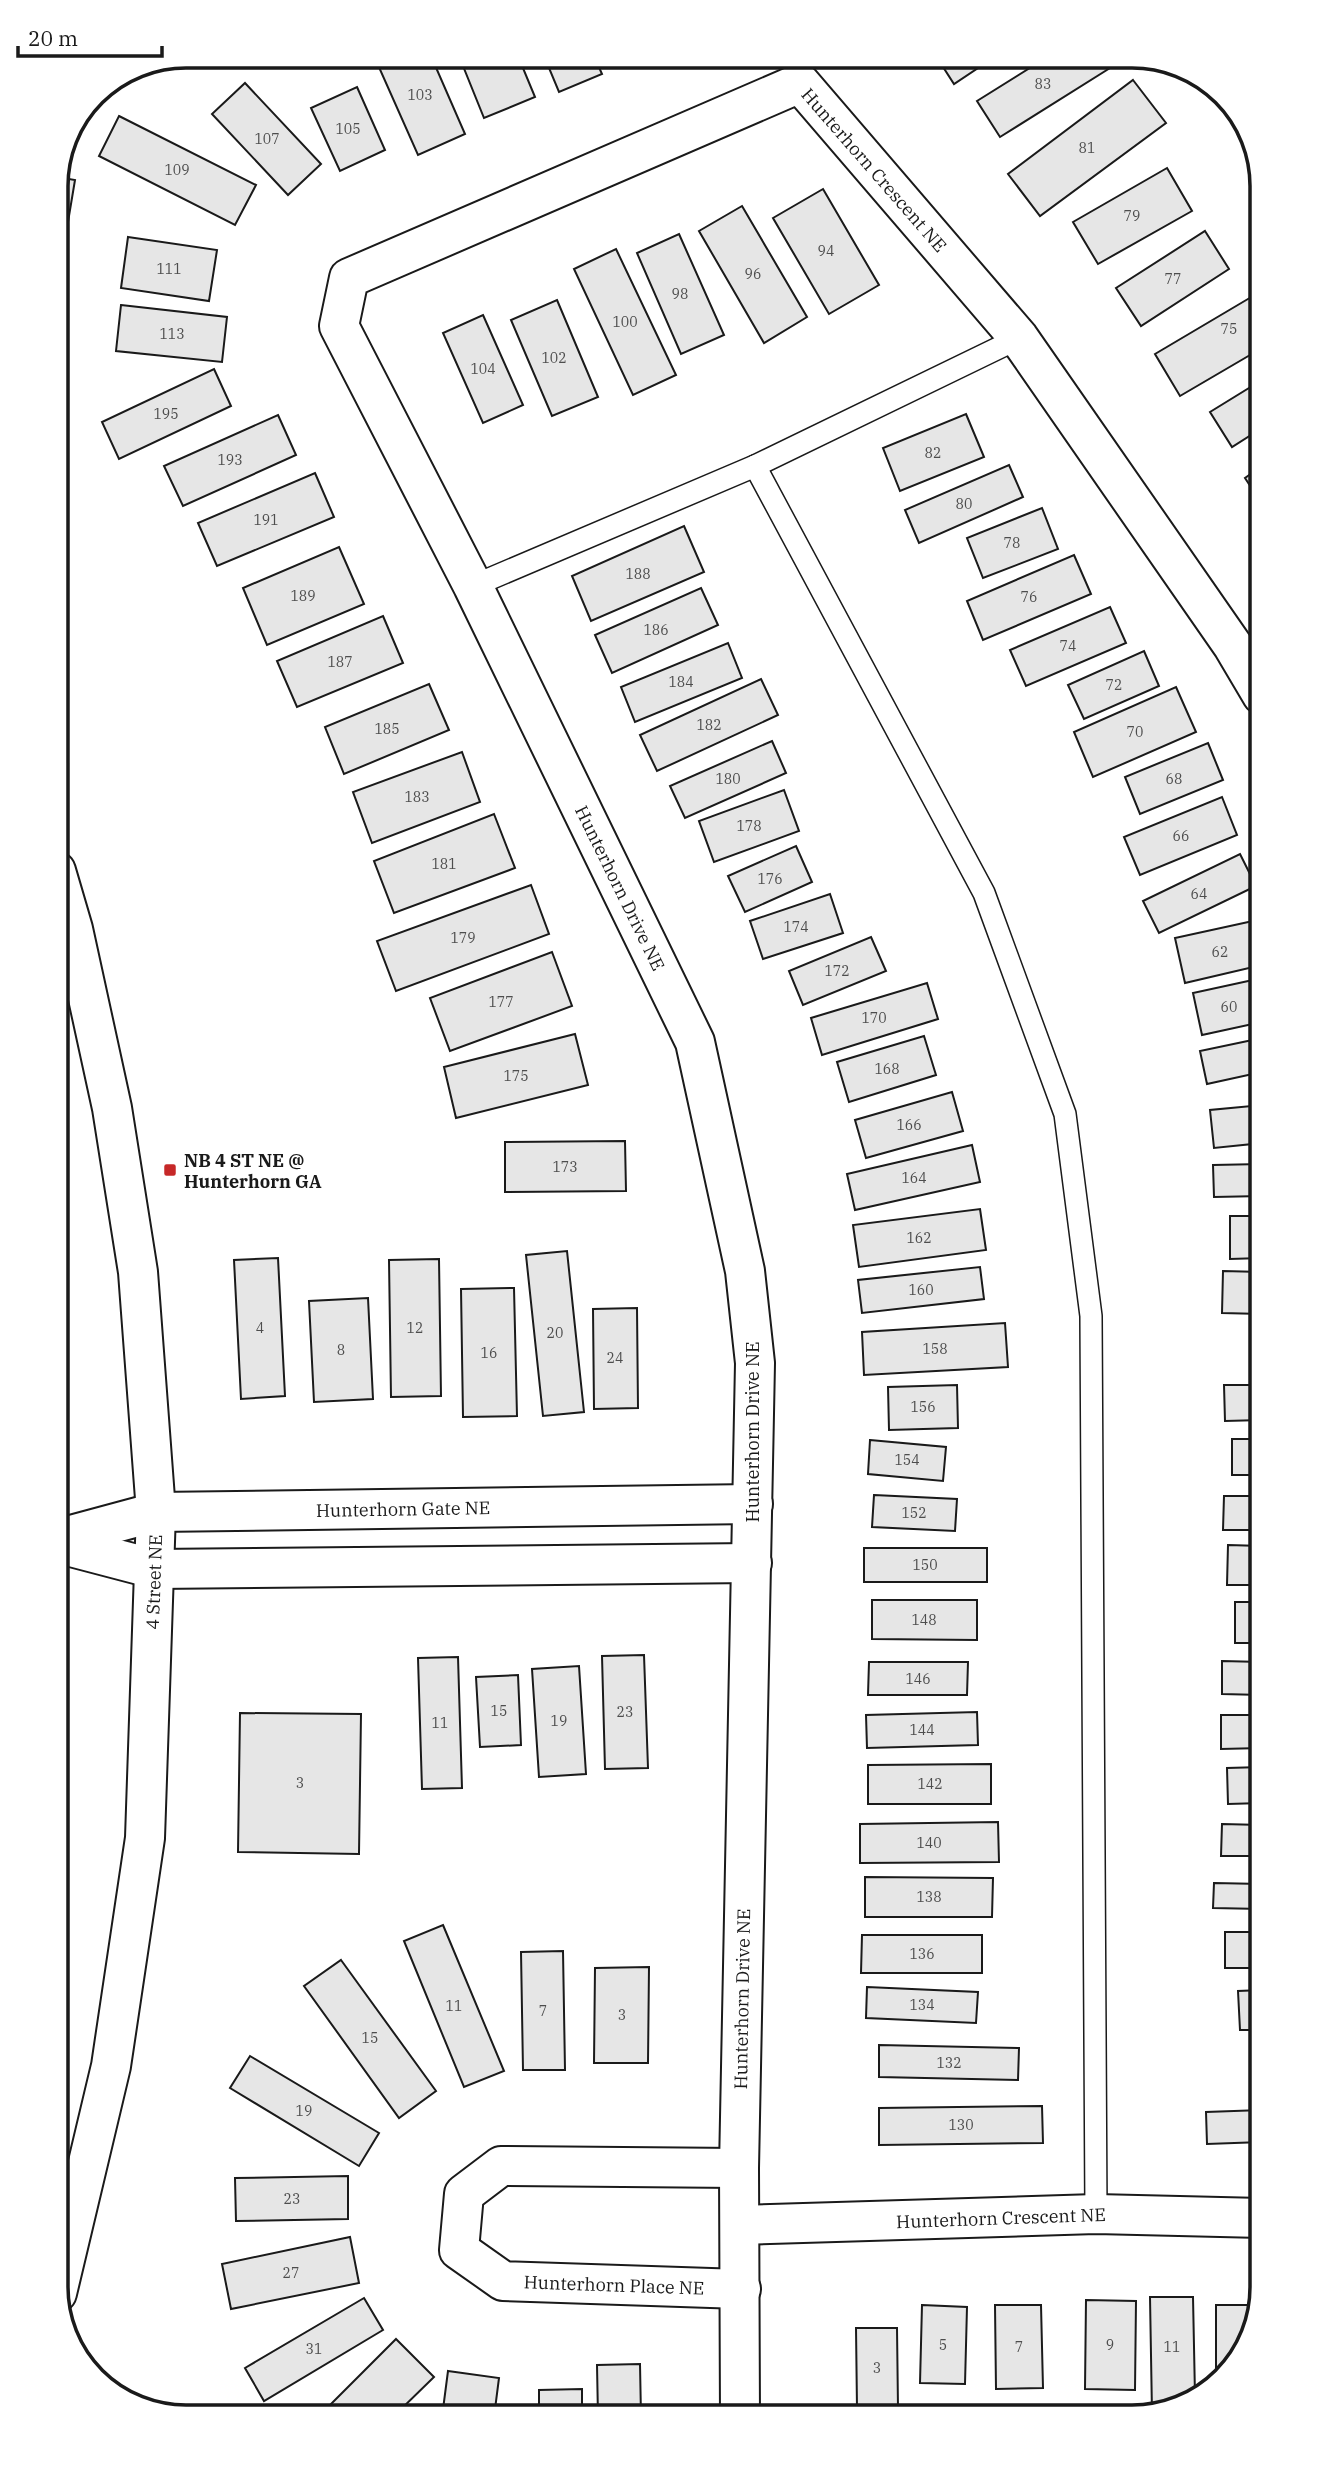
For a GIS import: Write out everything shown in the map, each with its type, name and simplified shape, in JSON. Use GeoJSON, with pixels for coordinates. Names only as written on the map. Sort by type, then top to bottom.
{"type":"FeatureCollection","features":[{"type":"Feature","properties":{"kind":"street","name":"Hunterhorn Crescent NE"},"geometry":{"type":"LineString","coordinates":[[339,326],[349,278],[800,83],[1019,338],[1233,646],[1250,675]]}},
{"type":"Feature","properties":{"kind":"street","name":"Hunterhorn Drive NE"},"geometry":{"type":"LineString","coordinates":[[339,326],[473,586],[695,1042],[745,1270],[755,1363],[739,2168],[740,2405]]}},
{"type":"Feature","properties":{"kind":"street","name":"4 Street NE"},"geometry":{"type":"LineString","coordinates":[[68,2247],[111,2066],[145,1838],[156,1512],[138,1272],[112,1108],[69,912]]}},
{"type":"Feature","properties":{"kind":"street","name":"Hunterhorn Gate NE"},"geometry":{"type":"LineString","coordinates":[[68,1537],[156,1512],[753,1504]]}},
{"type":"Feature","properties":{"kind":"street","name":"Hunterhorn Gate NE"},"geometry":{"type":"LineString","coordinates":[[68,1544],[155,1569],[752,1563]]}},
{"type":"Feature","properties":{"kind":"street","name":"Hunterhorn Place NE"},"geometry":{"type":"LineString","coordinates":[[739,2168],[501,2166],[464,2194],[459,2250],[503,2281],[741,2289]]}},
{"type":"Feature","properties":{"kind":"street","name":"Hunterhorn Crescent NE"},"geometry":{"type":"LineString","coordinates":[[741,2225],[1096,2214],[1250,2218]]}},
{"type":"Feature","properties":{"kind":"lane"},"geometry":{"type":"LineString","coordinates":[[473,586],[755,466],[1019,338]]}},
{"type":"Feature","properties":{"kind":"lane"},"geometry":{"type":"LineString","coordinates":[[755,466],[984,893],[1065,1114],[1091,1316],[1096,2214]]}},
{"type":"Feature","properties":{"kind":"building"},"geometry":{"type":"Polygon","coordinates":[[[379,68],[436,68],[465,134],[418,155],[379,68]]]}},
{"type":"Feature","properties":{"kind":"building"},"geometry":{"type":"Polygon","coordinates":[[[464,68],[523,68],[535,97],[484,118],[464,68]]]}},
{"type":"Feature","properties":{"kind":"building"},"geometry":{"type":"Polygon","coordinates":[[[549,68],[600,68],[602,74],[559,92],[549,68]]]}},
{"type":"Feature","properties":{"kind":"building"},"geometry":{"type":"Polygon","coordinates":[[[944,69],[977,69],[954,84],[944,69]]]}},
{"type":"Feature","properties":{"kind":"building"},"geometry":{"type":"Polygon","coordinates":[[[1028,69],[1108,69],[1000,137],[977,101],[1028,69]]]}},
{"type":"Feature","properties":{"kind":"building"},"geometry":{"type":"Polygon","coordinates":[[[1133,80],[1166,123],[1040,216],[1008,174],[1133,80]]]}},
{"type":"Feature","properties":{"kind":"building"},"geometry":{"type":"Polygon","coordinates":[[[245,83],[321,164],[288,195],[212,114],[245,83]]]}},
{"type":"Feature","properties":{"kind":"building"},"geometry":{"type":"Polygon","coordinates":[[[357,87],[385,150],[340,171],[311,108],[357,87]]]}},
{"type":"Feature","properties":{"kind":"building"},"geometry":{"type":"Polygon","coordinates":[[[119,116],[256,185],[235,225],[99,156],[119,116]]]}},
{"type":"Feature","properties":{"kind":"building"},"geometry":{"type":"Polygon","coordinates":[[[1167,168],[1192,211],[1098,264],[1073,222],[1167,168]]]}},
{"type":"Feature","properties":{"kind":"building"},"geometry":{"type":"Polygon","coordinates":[[[69,179],[75,180],[69,216],[69,179]]]}},
{"type":"Feature","properties":{"kind":"building"},"geometry":{"type":"Polygon","coordinates":[[[823,189],[879,285],[829,314],[773,218],[823,189]]]}},
{"type":"Feature","properties":{"kind":"building"},"geometry":{"type":"Polygon","coordinates":[[[742,206],[807,317],[764,343],[699,231],[742,206]]]}},
{"type":"Feature","properties":{"kind":"building"},"geometry":{"type":"Polygon","coordinates":[[[1205,231],[1229,269],[1141,326],[1116,288],[1205,231]]]}},
{"type":"Feature","properties":{"kind":"building"},"geometry":{"type":"Polygon","coordinates":[[[679,234],[724,335],[681,354],[637,253],[679,234]]]}},
{"type":"Feature","properties":{"kind":"building"},"geometry":{"type":"Polygon","coordinates":[[[128,237],[217,250],[209,301],[121,288],[128,237]]]}},
{"type":"Feature","properties":{"kind":"building"},"geometry":{"type":"Polygon","coordinates":[[[616,249],[676,375],[633,395],[574,269],[616,249]]]}},
{"type":"Feature","properties":{"kind":"building"},"geometry":{"type":"Polygon","coordinates":[[[1250,298],[1250,355],[1180,396],[1155,354],[1250,298]]]}},
{"type":"Feature","properties":{"kind":"building"},"geometry":{"type":"Polygon","coordinates":[[[557,300],[598,397],[552,416],[511,320],[557,300]]]}},
{"type":"Feature","properties":{"kind":"building"},"geometry":{"type":"Polygon","coordinates":[[[121,305],[227,317],[222,362],[116,351],[121,305]]]}},
{"type":"Feature","properties":{"kind":"building"},"geometry":{"type":"Polygon","coordinates":[[[483,315],[523,405],[483,423],[443,333],[483,315]]]}},
{"type":"Feature","properties":{"kind":"building"},"geometry":{"type":"Polygon","coordinates":[[[214,369],[231,406],[119,459],[102,422],[214,369]]]}},
{"type":"Feature","properties":{"kind":"building"},"geometry":{"type":"Polygon","coordinates":[[[1250,387],[1250,436],[1232,447],[1210,412],[1250,387]]]}},
{"type":"Feature","properties":{"kind":"building"},"geometry":{"type":"Polygon","coordinates":[[[966,414],[984,457],[900,491],[883,448],[966,414]]]}},
{"type":"Feature","properties":{"kind":"building"},"geometry":{"type":"Polygon","coordinates":[[[278,415],[296,455],[183,506],[164,466],[278,415]]]}},
{"type":"Feature","properties":{"kind":"building"},"geometry":{"type":"Polygon","coordinates":[[[1009,465],[1023,497],[919,543],[905,510],[1009,465]]]}},
{"type":"Feature","properties":{"kind":"building"},"geometry":{"type":"Polygon","coordinates":[[[315,473],[334,517],[217,566],[198,523],[315,473]]]}},
{"type":"Feature","properties":{"kind":"building"},"geometry":{"type":"Polygon","coordinates":[[[1042,508],[1058,549],[983,578],[967,538],[1042,508]]]}},
{"type":"Feature","properties":{"kind":"building"},"geometry":{"type":"Polygon","coordinates":[[[684,526],[704,572],[591,621],[572,576],[684,526]]]}},
{"type":"Feature","properties":{"kind":"building"},"geometry":{"type":"Polygon","coordinates":[[[339,547],[364,604],[267,645],[243,588],[339,547]]]}},
{"type":"Feature","properties":{"kind":"building"},"geometry":{"type":"Polygon","coordinates":[[[1074,555],[1091,594],[983,640],[967,601],[1074,555]]]}},
{"type":"Feature","properties":{"kind":"building"},"geometry":{"type":"Polygon","coordinates":[[[701,588],[718,625],[612,673],[595,635],[701,588]]]}},
{"type":"Feature","properties":{"kind":"building"},"geometry":{"type":"Polygon","coordinates":[[[1110,607],[1126,643],[1026,686],[1010,650],[1110,607]]]}},
{"type":"Feature","properties":{"kind":"building"},"geometry":{"type":"Polygon","coordinates":[[[383,616],[403,663],[297,707],[277,661],[383,616]]]}},
{"type":"Feature","properties":{"kind":"building"},"geometry":{"type":"Polygon","coordinates":[[[728,643],[742,678],[635,722],[621,687],[728,643]]]}},
{"type":"Feature","properties":{"kind":"building"},"geometry":{"type":"Polygon","coordinates":[[[1144,651],[1159,686],[1084,719],[1068,685],[1144,651]]]}},
{"type":"Feature","properties":{"kind":"building"},"geometry":{"type":"Polygon","coordinates":[[[761,679],[778,715],[657,771],[640,735],[761,679]]]}},
{"type":"Feature","properties":{"kind":"building"},"geometry":{"type":"Polygon","coordinates":[[[429,684],[449,730],[344,774],[325,727],[429,684]]]}},
{"type":"Feature","properties":{"kind":"building"},"geometry":{"type":"Polygon","coordinates":[[[1176,687],[1196,732],[1093,777],[1074,732],[1176,687]]]}},
{"type":"Feature","properties":{"kind":"building"},"geometry":{"type":"Polygon","coordinates":[[[772,741],[786,773],[685,818],[670,786],[772,741]]]}},
{"type":"Feature","properties":{"kind":"building"},"geometry":{"type":"Polygon","coordinates":[[[1208,743],[1223,780],[1140,814],[1125,777],[1208,743]]]}},
{"type":"Feature","properties":{"kind":"building"},"geometry":{"type":"Polygon","coordinates":[[[462,752],[480,802],[372,843],[353,792],[462,752]]]}},
{"type":"Feature","properties":{"kind":"building"},"geometry":{"type":"Polygon","coordinates":[[[784,790],[799,831],[714,862],[699,821],[784,790]]]}},
{"type":"Feature","properties":{"kind":"building"},"geometry":{"type":"Polygon","coordinates":[[[1222,797],[1237,835],[1140,875],[1124,837],[1222,797]]]}},
{"type":"Feature","properties":{"kind":"building"},"geometry":{"type":"Polygon","coordinates":[[[494,814],[515,868],[394,913],[374,861],[494,814]]]}},
{"type":"Feature","properties":{"kind":"building"},"geometry":{"type":"Polygon","coordinates":[[[796,846],[812,882],[745,912],[728,876],[796,846]]]}},
{"type":"Feature","properties":{"kind":"building"},"geometry":{"type":"Polygon","coordinates":[[[1240,854],[1250,874],[1250,889],[1159,933],[1143,901],[1240,854]]]}},
{"type":"Feature","properties":{"kind":"building"},"geometry":{"type":"Polygon","coordinates":[[[531,885],[549,934],[396,991],[377,941],[531,885]]]}},
{"type":"Feature","properties":{"kind":"building"},"geometry":{"type":"Polygon","coordinates":[[[830,894],[843,933],[763,959],[750,921],[830,894]]]}},
{"type":"Feature","properties":{"kind":"building"},"geometry":{"type":"Polygon","coordinates":[[[1250,922],[1250,968],[1185,983],[1175,938],[1250,922]]]}},
{"type":"Feature","properties":{"kind":"building"},"geometry":{"type":"Polygon","coordinates":[[[871,937],[886,971],[803,1005],[789,971],[871,937]]]}},
{"type":"Feature","properties":{"kind":"building"},"geometry":{"type":"Polygon","coordinates":[[[552,952],[572,1006],[450,1051],[430,998],[552,952]]]}},
{"type":"Feature","properties":{"kind":"building"},"geometry":{"type":"Polygon","coordinates":[[[1250,981],[1250,1025],[1202,1035],[1193,993],[1250,981]]]}},
{"type":"Feature","properties":{"kind":"building"},"geometry":{"type":"Polygon","coordinates":[[[927,983],[938,1019],[822,1055],[811,1018],[927,983]]]}},
{"type":"Feature","properties":{"kind":"building"},"geometry":{"type":"Polygon","coordinates":[[[575,1034],[588,1085],[456,1118],[444,1067],[575,1034]]]}},
{"type":"Feature","properties":{"kind":"building"},"geometry":{"type":"Polygon","coordinates":[[[924,1036],[936,1075],[849,1102],[837,1062],[924,1036]]]}},
{"type":"Feature","properties":{"kind":"building"},"geometry":{"type":"Polygon","coordinates":[[[1250,1041],[1250,1075],[1207,1084],[1200,1051],[1250,1041]]]}},
{"type":"Feature","properties":{"kind":"building"},"geometry":{"type":"Polygon","coordinates":[[[952,1092],[963,1131],[866,1158],[855,1120],[952,1092]]]}},
{"type":"Feature","properties":{"kind":"building"},"geometry":{"type":"Polygon","coordinates":[[[1250,1106],[1250,1144],[1214,1148],[1210,1110],[1250,1106]]]}},
{"type":"Feature","properties":{"kind":"building"},"geometry":{"type":"Polygon","coordinates":[[[625,1141],[626,1191],[505,1192],[505,1142],[625,1141]]]}},
{"type":"Feature","properties":{"kind":"building"},"geometry":{"type":"Polygon","coordinates":[[[972,1145],[980,1182],[855,1210],[847,1174],[972,1145]]]}},
{"type":"Feature","properties":{"kind":"building"},"geometry":{"type":"Polygon","coordinates":[[[1250,1164],[1250,1196],[1214,1197],[1213,1165],[1250,1164]]]}},
{"type":"Feature","properties":{"kind":"building"},"geometry":{"type":"Polygon","coordinates":[[[980,1209],[986,1250],[859,1267],[853,1225],[980,1209]]]}},
{"type":"Feature","properties":{"kind":"building"},"geometry":{"type":"Polygon","coordinates":[[[1230,1216],[1250,1216],[1250,1258],[1230,1259],[1230,1216]]]}},
{"type":"Feature","properties":{"kind":"building"},"geometry":{"type":"Polygon","coordinates":[[[567,1251],[584,1412],[543,1416],[526,1255],[567,1251]]]}},
{"type":"Feature","properties":{"kind":"building"},"geometry":{"type":"Polygon","coordinates":[[[278,1258],[285,1396],[241,1399],[234,1260],[278,1258]]]}},
{"type":"Feature","properties":{"kind":"building"},"geometry":{"type":"Polygon","coordinates":[[[439,1259],[441,1396],[391,1397],[389,1260],[439,1259]]]}},
{"type":"Feature","properties":{"kind":"building"},"geometry":{"type":"Polygon","coordinates":[[[980,1267],[984,1299],[862,1313],[858,1280],[980,1267]]]}},
{"type":"Feature","properties":{"kind":"building"},"geometry":{"type":"Polygon","coordinates":[[[1223,1271],[1250,1272],[1250,1314],[1222,1313],[1223,1271]]]}},
{"type":"Feature","properties":{"kind":"building"},"geometry":{"type":"Polygon","coordinates":[[[514,1288],[517,1416],[463,1417],[461,1289],[514,1288]]]}},
{"type":"Feature","properties":{"kind":"building"},"geometry":{"type":"Polygon","coordinates":[[[368,1298],[373,1399],[314,1402],[309,1301],[368,1298]]]}},
{"type":"Feature","properties":{"kind":"building"},"geometry":{"type":"Polygon","coordinates":[[[637,1308],[638,1408],[594,1409],[593,1309],[637,1308]]]}},
{"type":"Feature","properties":{"kind":"building"},"geometry":{"type":"Polygon","coordinates":[[[1005,1323],[1008,1367],[864,1375],[862,1332],[1005,1323]]]}},
{"type":"Feature","properties":{"kind":"building"},"geometry":{"type":"Polygon","coordinates":[[[957,1385],[958,1428],[889,1430],[888,1387],[957,1385]]]}},
{"type":"Feature","properties":{"kind":"building"},"geometry":{"type":"Polygon","coordinates":[[[1224,1385],[1250,1385],[1250,1420],[1225,1421],[1224,1385]]]}},
{"type":"Feature","properties":{"kind":"building"},"geometry":{"type":"Polygon","coordinates":[[[1232,1439],[1250,1439],[1250,1475],[1232,1475],[1232,1439]]]}},
{"type":"Feature","properties":{"kind":"building"},"geometry":{"type":"Polygon","coordinates":[[[870,1440],[946,1447],[943,1481],[868,1474],[870,1440]]]}},
{"type":"Feature","properties":{"kind":"building"},"geometry":{"type":"Polygon","coordinates":[[[874,1495],[957,1499],[955,1531],[872,1527],[874,1495]]]}},
{"type":"Feature","properties":{"kind":"building"},"geometry":{"type":"Polygon","coordinates":[[[1224,1496],[1250,1496],[1250,1530],[1223,1530],[1224,1496]]]}},
{"type":"Feature","properties":{"kind":"building"},"geometry":{"type":"Polygon","coordinates":[[[1228,1545],[1250,1546],[1250,1585],[1227,1585],[1228,1545]]]}},
{"type":"Feature","properties":{"kind":"building"},"geometry":{"type":"Polygon","coordinates":[[[864,1548],[987,1548],[987,1582],[864,1582],[864,1548]]]}},
{"type":"Feature","properties":{"kind":"building"},"geometry":{"type":"Polygon","coordinates":[[[872,1600],[977,1600],[977,1640],[872,1639],[872,1600]]]}},
{"type":"Feature","properties":{"kind":"building"},"geometry":{"type":"Polygon","coordinates":[[[1235,1602],[1250,1602],[1250,1643],[1235,1643],[1235,1602]]]}},
{"type":"Feature","properties":{"kind":"building"},"geometry":{"type":"Polygon","coordinates":[[[644,1655],[648,1768],[605,1769],[602,1656],[644,1655]]]}},
{"type":"Feature","properties":{"kind":"building"},"geometry":{"type":"Polygon","coordinates":[[[458,1657],[462,1788],[422,1789],[418,1658],[458,1657]]]}},
{"type":"Feature","properties":{"kind":"building"},"geometry":{"type":"Polygon","coordinates":[[[1222,1661],[1250,1662],[1250,1695],[1222,1694],[1222,1661]]]}},
{"type":"Feature","properties":{"kind":"building"},"geometry":{"type":"Polygon","coordinates":[[[869,1662],[968,1662],[967,1695],[868,1695],[869,1662]]]}},
{"type":"Feature","properties":{"kind":"building"},"geometry":{"type":"Polygon","coordinates":[[[579,1666],[586,1774],[539,1777],[532,1669],[579,1666]]]}},
{"type":"Feature","properties":{"kind":"building"},"geometry":{"type":"Polygon","coordinates":[[[518,1675],[521,1745],[480,1747],[476,1677],[518,1675]]]}},
{"type":"Feature","properties":{"kind":"building"},"geometry":{"type":"Polygon","coordinates":[[[977,1712],[978,1745],[867,1748],[866,1715],[977,1712]]]}},
{"type":"Feature","properties":{"kind":"building"},"geometry":{"type":"Polygon","coordinates":[[[240,1713],[361,1714],[359,1854],[238,1852],[240,1713]]]}},
{"type":"Feature","properties":{"kind":"building"},"geometry":{"type":"Polygon","coordinates":[[[1221,1715],[1250,1715],[1250,1748],[1221,1749],[1221,1715]]]}},
{"type":"Feature","properties":{"kind":"building"},"geometry":{"type":"Polygon","coordinates":[[[991,1764],[991,1804],[868,1804],[868,1765],[991,1764]]]}},
{"type":"Feature","properties":{"kind":"building"},"geometry":{"type":"Polygon","coordinates":[[[1250,1767],[1250,1803],[1228,1804],[1227,1768],[1250,1767]]]}},
{"type":"Feature","properties":{"kind":"building"},"geometry":{"type":"Polygon","coordinates":[[[998,1822],[999,1862],[860,1863],[860,1824],[998,1822]]]}},
{"type":"Feature","properties":{"kind":"building"},"geometry":{"type":"Polygon","coordinates":[[[1222,1824],[1250,1825],[1250,1856],[1221,1856],[1222,1824]]]}},
{"type":"Feature","properties":{"kind":"building"},"geometry":{"type":"Polygon","coordinates":[[[865,1877],[993,1878],[992,1917],[865,1917],[865,1877]]]}},
{"type":"Feature","properties":{"kind":"building"},"geometry":{"type":"Polygon","coordinates":[[[1214,1883],[1250,1884],[1250,1909],[1213,1908],[1214,1883]]]}},
{"type":"Feature","properties":{"kind":"building"},"geometry":{"type":"Polygon","coordinates":[[[443,1925],[504,2071],[464,2087],[404,1941],[443,1925]]]}},
{"type":"Feature","properties":{"kind":"building"},"geometry":{"type":"Polygon","coordinates":[[[1225,1932],[1250,1932],[1250,1968],[1225,1968],[1225,1932]]]}},
{"type":"Feature","properties":{"kind":"building"},"geometry":{"type":"Polygon","coordinates":[[[862,1935],[982,1935],[982,1973],[861,1973],[862,1935]]]}},
{"type":"Feature","properties":{"kind":"building"},"geometry":{"type":"Polygon","coordinates":[[[563,1951],[565,2070],[523,2070],[521,1952],[563,1951]]]}},
{"type":"Feature","properties":{"kind":"building"},"geometry":{"type":"Polygon","coordinates":[[[341,1960],[436,2091],[399,2118],[304,1986],[341,1960]]]}},
{"type":"Feature","properties":{"kind":"building"},"geometry":{"type":"Polygon","coordinates":[[[649,1967],[648,2063],[594,2063],[595,1968],[649,1967]]]}},
{"type":"Feature","properties":{"kind":"building"},"geometry":{"type":"Polygon","coordinates":[[[867,1987],[978,1992],[976,2023],[866,2018],[867,1987]]]}},
{"type":"Feature","properties":{"kind":"building"},"geometry":{"type":"Polygon","coordinates":[[[1250,1990],[1250,2030],[1240,2030],[1238,1991],[1250,1990]]]}},
{"type":"Feature","properties":{"kind":"building"},"geometry":{"type":"Polygon","coordinates":[[[879,2045],[1019,2048],[1018,2080],[879,2077],[879,2045]]]}},
{"type":"Feature","properties":{"kind":"building"},"geometry":{"type":"Polygon","coordinates":[[[250,2056],[379,2133],[359,2166],[230,2088],[250,2056]]]}},
{"type":"Feature","properties":{"kind":"building"},"geometry":{"type":"Polygon","coordinates":[[[1042,2106],[1043,2143],[879,2145],[879,2108],[1042,2106]]]}},
{"type":"Feature","properties":{"kind":"building"},"geometry":{"type":"Polygon","coordinates":[[[1250,2110],[1250,2142],[1207,2144],[1206,2112],[1250,2110]]]}},
{"type":"Feature","properties":{"kind":"building"},"geometry":{"type":"Polygon","coordinates":[[[348,2176],[348,2219],[236,2221],[235,2178],[348,2176]]]}},
{"type":"Feature","properties":{"kind":"building"},"geometry":{"type":"Polygon","coordinates":[[[350,2237],[359,2283],[231,2309],[222,2264],[350,2237]]]}},
{"type":"Feature","properties":{"kind":"building"},"geometry":{"type":"Polygon","coordinates":[[[1150,2297],[1193,2297],[1195,2386],[1177,2396],[1152,2402],[1150,2297]]]}},
{"type":"Feature","properties":{"kind":"building"},"geometry":{"type":"Polygon","coordinates":[[[364,2298],[383,2330],[264,2401],[245,2368],[364,2298]]]}},
{"type":"Feature","properties":{"kind":"building"},"geometry":{"type":"Polygon","coordinates":[[[1086,2300],[1136,2301],[1135,2390],[1085,2389],[1086,2300]]]}},
{"type":"Feature","properties":{"kind":"building"},"geometry":{"type":"Polygon","coordinates":[[[922,2305],[967,2307],[965,2384],[920,2383],[922,2305]]]}},
{"type":"Feature","properties":{"kind":"building"},"geometry":{"type":"Polygon","coordinates":[[[995,2305],[1041,2305],[1043,2388],[996,2389],[995,2305]]]}},
{"type":"Feature","properties":{"kind":"building"},"geometry":{"type":"Polygon","coordinates":[[[1216,2305],[1248,2305],[1238,2339],[1216,2369],[1216,2305]]]}},
{"type":"Feature","properties":{"kind":"building"},"geometry":{"type":"Polygon","coordinates":[[[856,2328],[897,2328],[898,2405],[857,2405],[856,2328]]]}},
{"type":"Feature","properties":{"kind":"building"},"geometry":{"type":"Polygon","coordinates":[[[396,2339],[434,2377],[406,2404],[331,2404],[396,2339]]]}},
{"type":"Feature","properties":{"kind":"building"},"geometry":{"type":"Polygon","coordinates":[[[640,2364],[641,2404],[598,2404],[597,2365],[640,2364]]]}},
{"type":"Feature","properties":{"kind":"building"},"geometry":{"type":"Polygon","coordinates":[[[448,2371],[499,2378],[496,2404],[444,2404],[448,2371]]]}},
{"type":"Feature","properties":{"kind":"building"},"geometry":{"type":"Polygon","coordinates":[[[582,2389],[582,2404],[539,2404],[539,2390],[582,2389]]]}},
{"type":"Feature","properties":{"kind":"place","name":"NB 4 ST NE @ Hunterhorn GA"},"geometry":{"type":"Point","coordinates":[170,1170]}}]}
